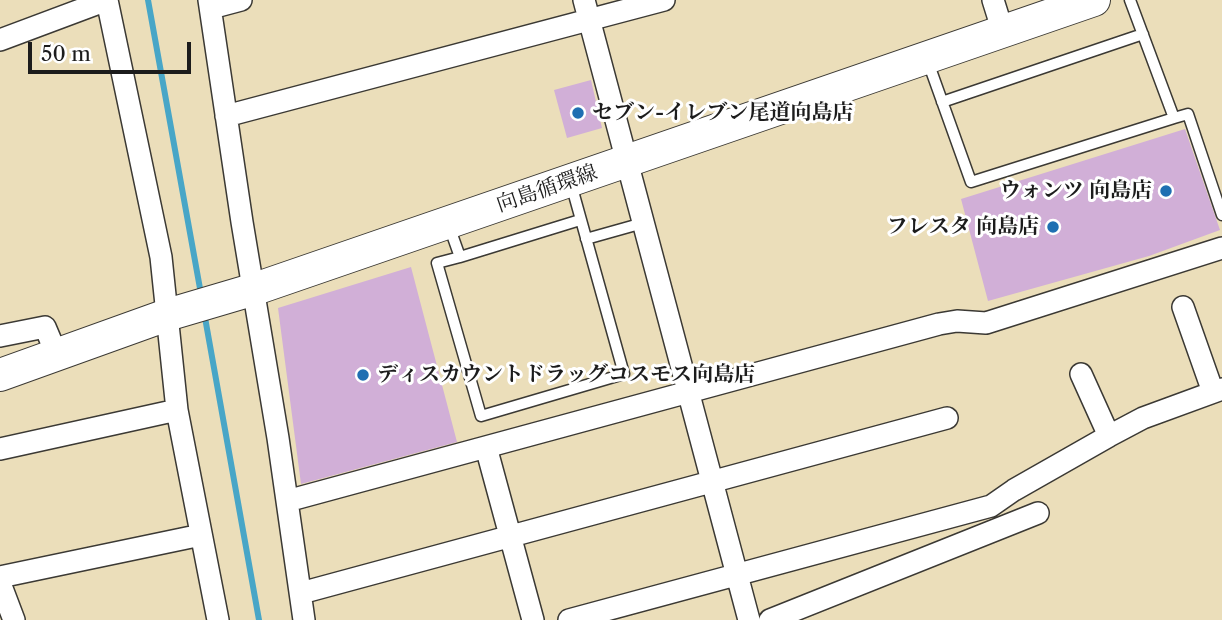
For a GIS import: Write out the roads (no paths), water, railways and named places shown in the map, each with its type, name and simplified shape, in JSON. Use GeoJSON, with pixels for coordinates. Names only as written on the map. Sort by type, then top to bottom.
{"type":"FeatureCollection","features":[{"type":"Feature","properties":{"kind":"main road","name":"向島循環線"},"geometry":{"type":"LineString","coordinates":[[0,376],[56,353],[448,223],[1094,0]]}},
{"type":"Feature","properties":{"kind":"street"},"geometry":{"type":"LineString","coordinates":[[0,40],[107,0],[161,257],[171,314],[177,410],[218,620]]}},
{"type":"Feature","properties":{"kind":"street"},"geometry":{"type":"LineString","coordinates":[[241,0],[210,4],[242,222],[248,291],[287,501],[304,620]]}},
{"type":"Feature","properties":{"kind":"street"},"geometry":{"type":"LineString","coordinates":[[226,116],[586,9],[664,0]]}},
{"type":"Feature","properties":{"kind":"street"},"geometry":{"type":"LineString","coordinates":[[993,0],[1003,32]]}},
{"type":"Feature","properties":{"kind":"street"},"geometry":{"type":"LineString","coordinates":[[586,9],[749,620]]}},
{"type":"Feature","properties":{"kind":"street"},"geometry":{"type":"LineString","coordinates":[[287,501],[939,324],[957,321],[986,323],[1222,248]]}},
{"type":"Feature","properties":{"kind":"street"},"geometry":{"type":"LineString","coordinates":[[569,620],[991,506],[1014,490],[1143,418],[1218,391],[1183,307]]}},
{"type":"Feature","properties":{"kind":"street"},"geometry":{"type":"LineString","coordinates":[[0,336],[44,327],[56,353]]}},
{"type":"Feature","properties":{"kind":"street"},"geometry":{"type":"LineString","coordinates":[[1081,374],[1109,436]]}},
{"type":"Feature","properties":{"kind":"street"},"geometry":{"type":"LineString","coordinates":[[0,449],[177,410]]}},
{"type":"Feature","properties":{"kind":"street"},"geometry":{"type":"LineString","coordinates":[[301,593],[947,418]]}},
{"type":"Feature","properties":{"kind":"street"},"geometry":{"type":"LineString","coordinates":[[486,447],[533,620]]}},
{"type":"Feature","properties":{"kind":"street"},"geometry":{"type":"LineString","coordinates":[[770,620],[1038,513]]}},
{"type":"Feature","properties":{"kind":"street"},"geometry":{"type":"LineString","coordinates":[[0,577],[201,535]]}},
{"type":"Feature","properties":{"kind":"street"},"geometry":{"type":"LineString","coordinates":[[0,583],[14,620]]}},
{"type":"Feature","properties":{"kind":"lane"},"geometry":{"type":"LineString","coordinates":[[1130,0],[1174,118]]}},
{"type":"Feature","properties":{"kind":"lane"},"geometry":{"type":"LineString","coordinates":[[942,102],[1143,34]]}},
{"type":"Feature","properties":{"kind":"lane"},"geometry":{"type":"LineString","coordinates":[[927,58],[971,182],[1188,114],[1222,215]]}},
{"type":"Feature","properties":{"kind":"lane"},"geometry":{"type":"LineString","coordinates":[[570,181],[624,374],[481,416],[437,263],[580,219]]}},
{"type":"Feature","properties":{"kind":"lane"},"geometry":{"type":"LineString","coordinates":[[448,223],[460,257]]}},
{"type":"Feature","properties":{"kind":"lane"},"geometry":{"type":"LineString","coordinates":[[586,239],[643,223]]}},
{"type":"Feature","properties":{"kind":"waterway"},"geometry":{"type":"LineString","coordinates":[[148,0],[201,294]]}},
{"type":"Feature","properties":{"kind":"waterway"},"geometry":{"type":"LineString","coordinates":[[204,312],[259,620]]}},
{"type":"Feature","properties":{"kind":"place","name":"セブン-イレブン尾道向島店"},"geometry":{"type":"Point","coordinates":[578,113]}},
{"type":"Feature","properties":{"kind":"place","name":"ウォンツ 向島店"},"geometry":{"type":"Point","coordinates":[1166,191]}},
{"type":"Feature","properties":{"kind":"place","name":"フレスタ 向島店"},"geometry":{"type":"Point","coordinates":[1053,227]}},
{"type":"Feature","properties":{"kind":"place","name":"ディスカウントドラッグコスモス向島店"},"geometry":{"type":"Point","coordinates":[363,375]}}]}
